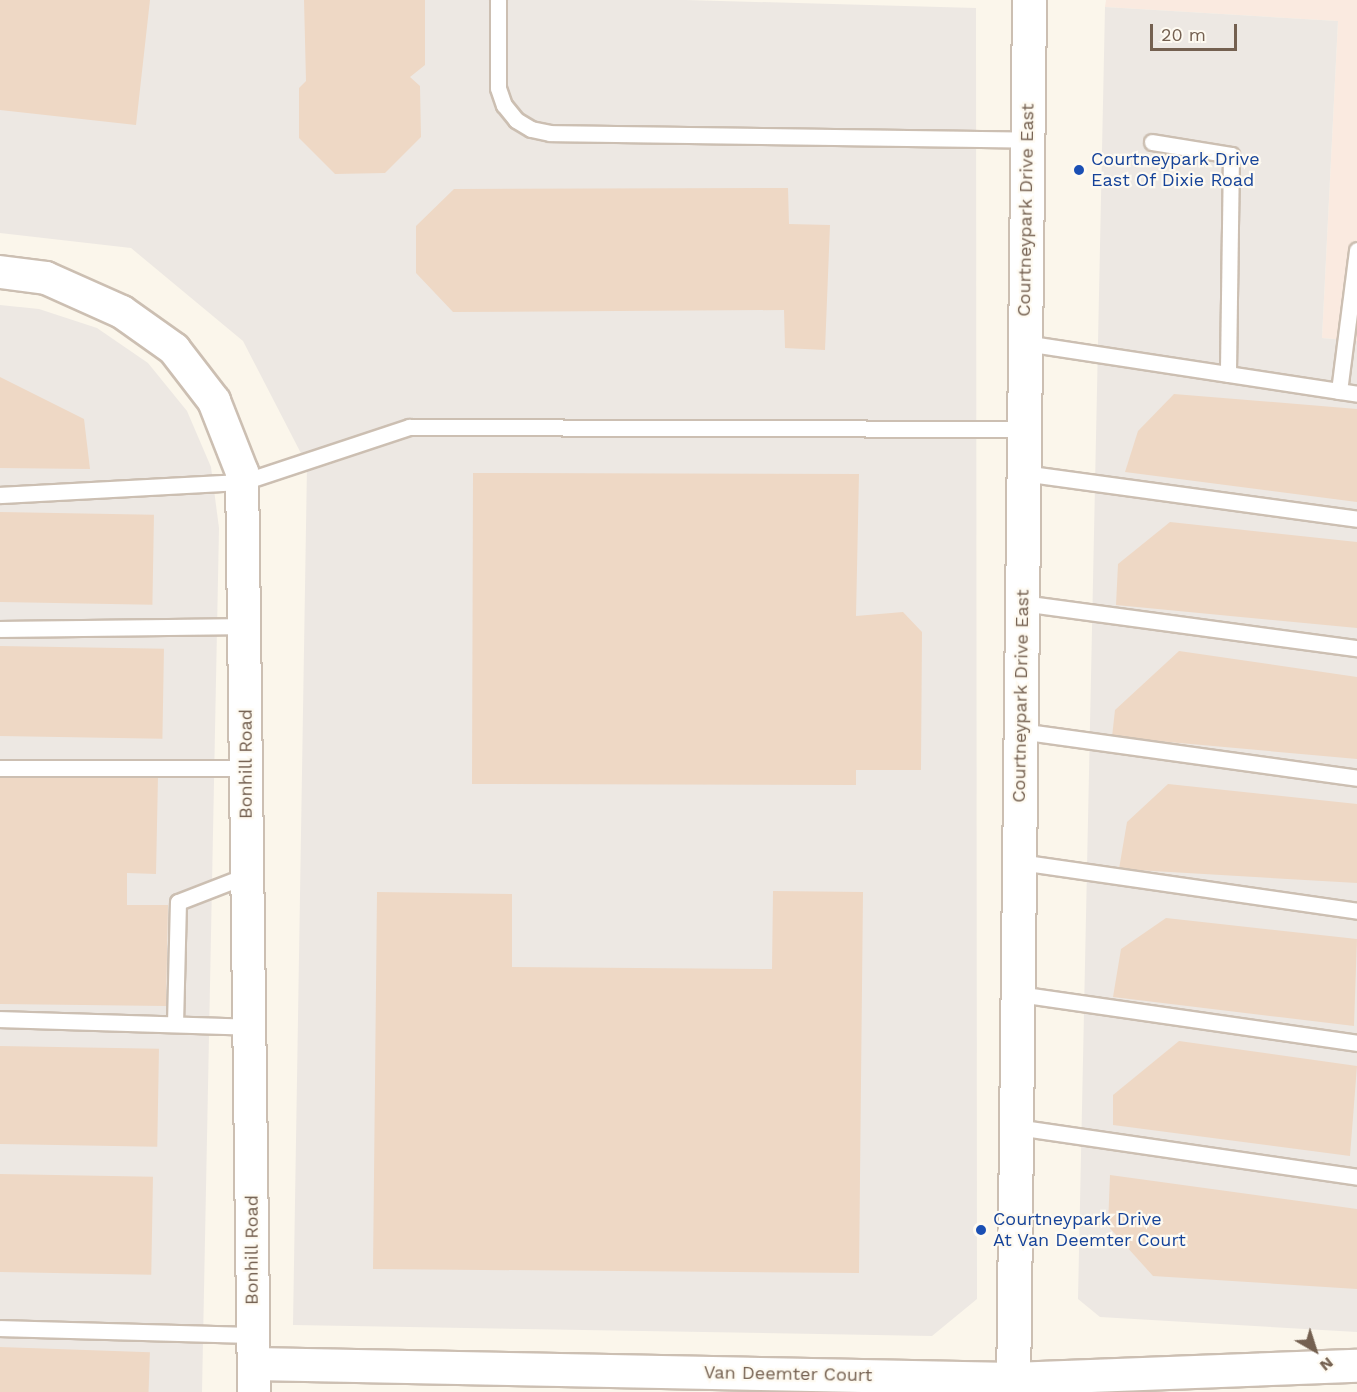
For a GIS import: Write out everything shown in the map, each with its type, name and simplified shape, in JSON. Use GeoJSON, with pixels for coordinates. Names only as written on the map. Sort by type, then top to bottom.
{"type":"FeatureCollection","features":[{"type":"Feature","properties":{"kind":"street","name":"Courtneypark Drive East"},"geometry":{"type":"LineString","coordinates":[[1013,1385],[1029,0]]}},
{"type":"Feature","properties":{"kind":"street","name":"Bonhill Road"},"geometry":{"type":"LineString","coordinates":[[0,272],[57,283],[122,312],[174,349],[214,401],[243,482],[247,768],[245,876],[250,1027],[254,1364]]}},
{"type":"Feature","properties":{"kind":"street","name":"Van Deemter Court"},"geometry":{"type":"LineString","coordinates":[[254,1364],[1013,1385],[1357,1366]]}},
{"type":"Feature","properties":{"kind":"lane"},"geometry":{"type":"LineString","coordinates":[[498,0],[498,88],[510,113],[531,129],[550,133],[1027,140]]}},
{"type":"Feature","properties":{"kind":"lane"},"geometry":{"type":"LineString","coordinates":[[1152,142],[1231,155],[1228,374]]}},
{"type":"Feature","properties":{"kind":"lane"},"geometry":{"type":"LineString","coordinates":[[1339,391],[1353,314],[1357,250]]}},
{"type":"Feature","properties":{"kind":"lane"},"geometry":{"type":"LineString","coordinates":[[1025,343],[1357,393]]}},
{"type":"Feature","properties":{"kind":"lane"},"geometry":{"type":"LineString","coordinates":[[0,495],[243,482],[408,427],[1024,429]]}},
{"type":"Feature","properties":{"kind":"lane"},"geometry":{"type":"LineString","coordinates":[[1023,473],[1357,519]]}},
{"type":"Feature","properties":{"kind":"lane"},"geometry":{"type":"LineString","coordinates":[[1022,603],[1357,648]]}},
{"type":"Feature","properties":{"kind":"lane"},"geometry":{"type":"LineString","coordinates":[[0,629],[244,626]]}},
{"type":"Feature","properties":{"kind":"lane"},"geometry":{"type":"LineString","coordinates":[[1020,731],[1357,778]]}},
{"type":"Feature","properties":{"kind":"lane"},"geometry":{"type":"LineString","coordinates":[[0,768],[247,768]]}},
{"type":"Feature","properties":{"kind":"lane"},"geometry":{"type":"LineString","coordinates":[[1019,862],[1357,911]]}},
{"type":"Feature","properties":{"kind":"lane"},"geometry":{"type":"LineString","coordinates":[[175,1024],[178,902],[245,876]]}},
{"type":"Feature","properties":{"kind":"lane"},"geometry":{"type":"LineString","coordinates":[[1018,994],[1357,1042]]}},
{"type":"Feature","properties":{"kind":"lane"},"geometry":{"type":"LineString","coordinates":[[0,1019],[250,1027]]}},
{"type":"Feature","properties":{"kind":"lane"},"geometry":{"type":"LineString","coordinates":[[1016,1126],[1357,1177]]}},
{"type":"Feature","properties":{"kind":"lane"},"geometry":{"type":"LineString","coordinates":[[0,1328],[254,1364]]}},
{"type":"Feature","properties":{"kind":"shaded area"},"geometry":{"type":"Polygon","coordinates":[[[0,0],[686,0],[976,8],[977,1299],[932,1336],[293,1325],[307,465],[243,341],[131,248],[0,233],[0,0]]]}},
{"type":"Feature","properties":{"kind":"shaded area"},"geometry":{"type":"Polygon","coordinates":[[[1106,0],[1357,0],[1357,341],[1322,338],[1338,21],[1105,7],[1106,0]]]}},
{"type":"Feature","properties":{"kind":"shaded area"},"geometry":{"type":"Polygon","coordinates":[[[1105,7],[1338,21],[1322,338],[1357,341],[1357,1332],[1100,1317],[1078,1299],[1105,7]]]}},
{"type":"Feature","properties":{"kind":"shaded area"},"geometry":{"type":"Polygon","coordinates":[[[0,305],[39,309],[97,328],[148,363],[187,411],[211,467],[219,528],[202,1392],[0,1392],[0,305]]]}},
{"type":"Feature","properties":{"kind":"building"},"geometry":{"type":"Polygon","coordinates":[[[0,0],[150,0],[136,125],[0,110],[0,0]]]}},
{"type":"Feature","properties":{"kind":"building"},"geometry":{"type":"Polygon","coordinates":[[[304,0],[425,0],[425,65],[410,77],[420,86],[421,137],[385,173],[335,174],[299,138],[299,88],[306,81],[304,0]]]}},
{"type":"Feature","properties":{"kind":"building"},"geometry":{"type":"Polygon","coordinates":[[[788,188],[789,224],[830,225],[825,350],[785,348],[784,310],[453,312],[416,273],[416,226],[454,189],[788,188]]]}},
{"type":"Feature","properties":{"kind":"building"},"geometry":{"type":"Polygon","coordinates":[[[0,377],[84,419],[90,469],[0,468],[0,377]]]}},
{"type":"Feature","properties":{"kind":"building"},"geometry":{"type":"Polygon","coordinates":[[[1174,394],[1357,409],[1357,502],[1125,472],[1138,431],[1174,394]]]}},
{"type":"Feature","properties":{"kind":"building"},"geometry":{"type":"Polygon","coordinates":[[[473,473],[859,474],[856,616],[903,612],[922,632],[921,770],[856,770],[856,785],[472,784],[473,473]]]}},
{"type":"Feature","properties":{"kind":"building"},"geometry":{"type":"Polygon","coordinates":[[[0,512],[154,515],[152,605],[0,602],[0,512]]]}},
{"type":"Feature","properties":{"kind":"building"},"geometry":{"type":"Polygon","coordinates":[[[1170,522],[1357,542],[1357,628],[1116,605],[1118,564],[1170,522]]]}},
{"type":"Feature","properties":{"kind":"building"},"geometry":{"type":"Polygon","coordinates":[[[0,646],[164,649],[162,739],[0,736],[0,646]]]}},
{"type":"Feature","properties":{"kind":"building"},"geometry":{"type":"Polygon","coordinates":[[[1179,651],[1357,677],[1357,759],[1112,737],[1115,710],[1179,651]]]}},
{"type":"Feature","properties":{"kind":"building"},"geometry":{"type":"Polygon","coordinates":[[[0,774],[158,776],[156,874],[127,873],[127,905],[168,905],[166,1006],[0,1004],[0,774]]]}},
{"type":"Feature","properties":{"kind":"building"},"geometry":{"type":"Polygon","coordinates":[[[1168,784],[1357,804],[1357,883],[1119,869],[1127,822],[1168,784]]]}},
{"type":"Feature","properties":{"kind":"building"},"geometry":{"type":"Polygon","coordinates":[[[773,891],[863,892],[859,1273],[373,1269],[377,892],[512,894],[512,967],[772,969],[773,891]]]}},
{"type":"Feature","properties":{"kind":"building"},"geometry":{"type":"Polygon","coordinates":[[[1166,918],[1357,939],[1354,1026],[1113,997],[1121,949],[1166,918]]]}},
{"type":"Feature","properties":{"kind":"building"},"geometry":{"type":"Polygon","coordinates":[[[1179,1041],[1357,1066],[1350,1156],[1113,1125],[1113,1095],[1179,1041]]]}},
{"type":"Feature","properties":{"kind":"building"},"geometry":{"type":"Polygon","coordinates":[[[0,1046],[159,1049],[157,1147],[0,1144],[0,1046]]]}},
{"type":"Feature","properties":{"kind":"building"},"geometry":{"type":"Polygon","coordinates":[[[0,1174],[153,1177],[151,1275],[0,1272],[0,1174]]]}},
{"type":"Feature","properties":{"kind":"building"},"geometry":{"type":"Polygon","coordinates":[[[1110,1175],[1357,1209],[1357,1289],[1153,1276],[1108,1226],[1110,1175]]]}},
{"type":"Feature","properties":{"kind":"building"},"geometry":{"type":"Polygon","coordinates":[[[0,1347],[150,1352],[149,1392],[0,1392],[0,1347]]]}},
{"type":"Feature","properties":{"kind":"place","name":"Courtneypark Drive East Of Dixie Road"},"geometry":{"type":"Point","coordinates":[1079,170]}},
{"type":"Feature","properties":{"kind":"place","name":"Courtneypark Drive At Van Deemter Court"},"geometry":{"type":"Point","coordinates":[981,1230]}}]}
